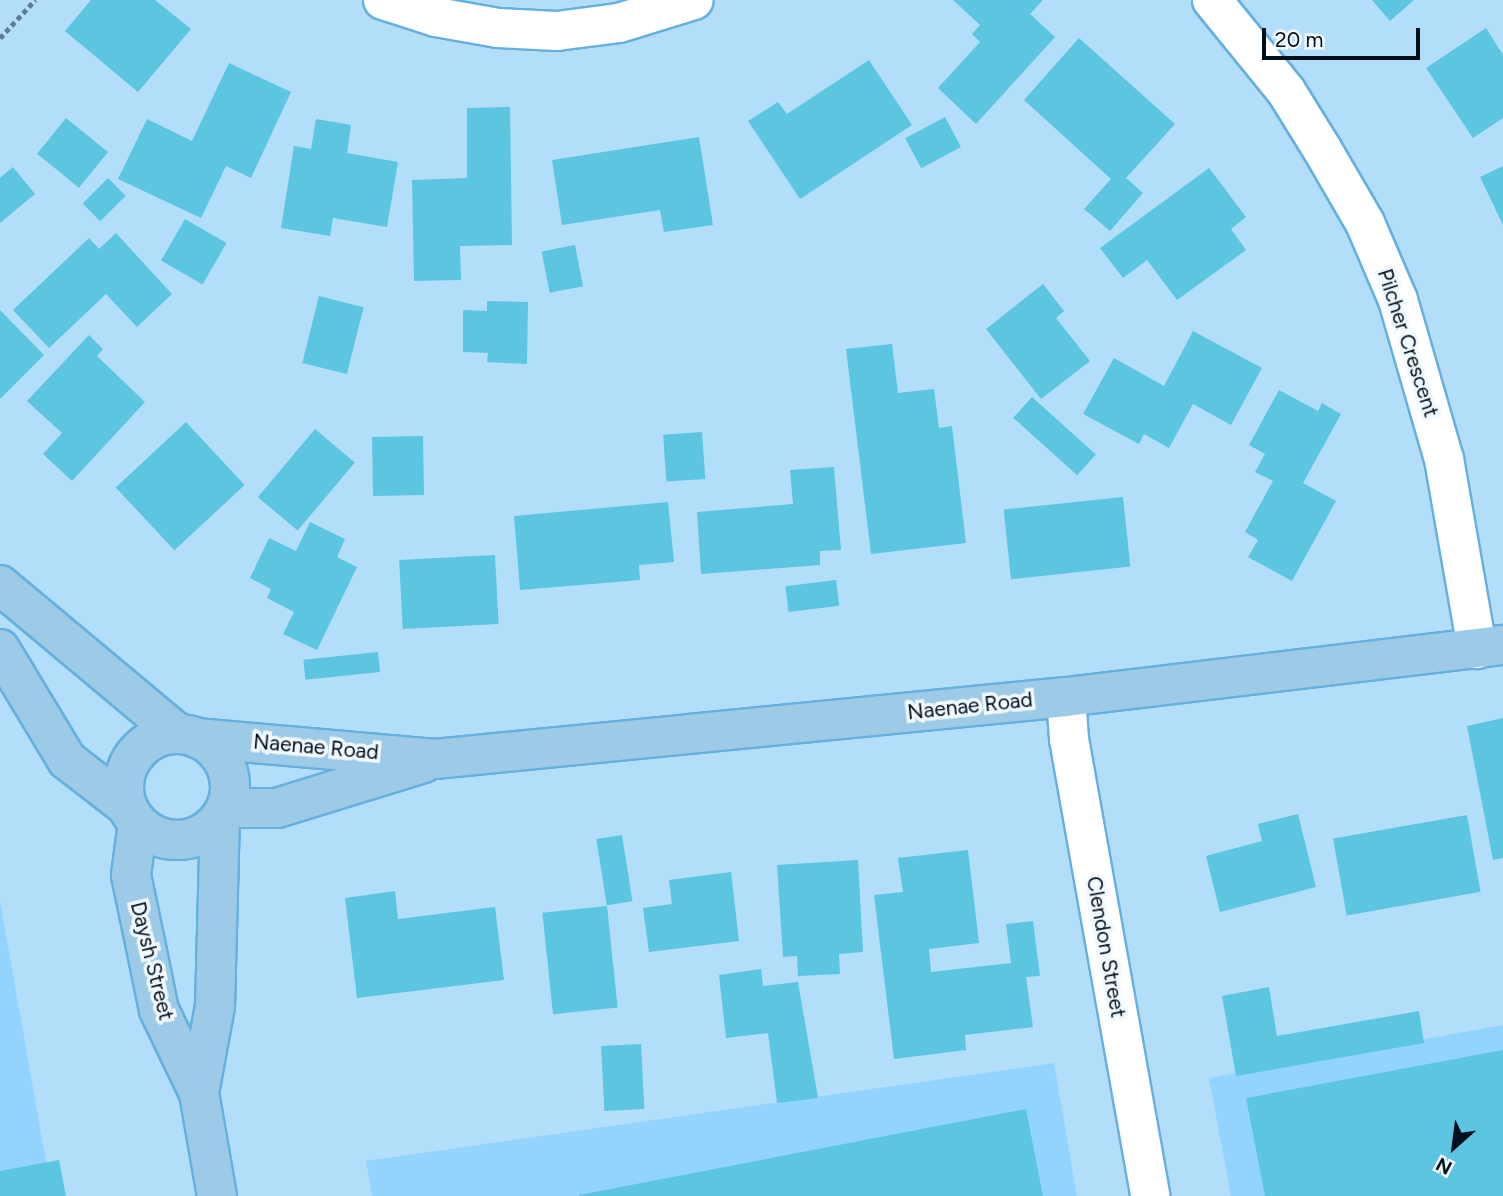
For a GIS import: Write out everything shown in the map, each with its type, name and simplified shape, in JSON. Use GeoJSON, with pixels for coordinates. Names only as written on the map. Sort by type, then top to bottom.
{"type":"FeatureCollection","features":[{"type":"Feature","properties":{"kind":"main road"},"geometry":{"type":"LineString","coordinates":[[0,585],[187,736],[222,759],[230,792],[223,813],[196,836],[180,840],[165,839],[132,815],[67,760],[0,649]]}},
{"type":"Feature","properties":{"kind":"main road","name":"Naenae Road"},"geometry":{"type":"LineString","coordinates":[[187,736],[435,759],[1066,697],[1490,647]]}},
{"type":"Feature","properties":{"kind":"main road"},"geometry":{"type":"LineString","coordinates":[[132,815],[125,771],[133,756],[160,736],[187,736]]}},
{"type":"Feature","properties":{"kind":"main road","name":"Naenae Road"},"geometry":{"type":"LineString","coordinates":[[223,813],[277,808],[435,759]]}},
{"type":"Feature","properties":{"kind":"main road","name":"Daysh Street"},"geometry":{"type":"LineString","coordinates":[[199,1093],[215,1006],[223,813]]}},
{"type":"Feature","properties":{"kind":"main road","name":"Daysh Street"},"geometry":{"type":"LineString","coordinates":[[132,815],[131,875],[159,1010],[199,1093],[216,1196]]}},
{"type":"Feature","properties":{"kind":"street"},"geometry":{"type":"LineString","coordinates":[[383,0],[436,16],[498,28],[557,31],[619,23],[694,0]]}},
{"type":"Feature","properties":{"kind":"street","name":"Pilcher Crescent"},"geometry":{"type":"LineString","coordinates":[[1212,0],[1286,91],[1365,223],[1398,300],[1444,459],[1490,647]]}},
{"type":"Feature","properties":{"kind":"street","name":"Clendon Street"},"geometry":{"type":"LineString","coordinates":[[1066,697],[1069,739],[1150,1196]]}},
{"type":"Feature","properties":{"kind":"path"},"geometry":{"type":"LineString","coordinates":[[0,38],[35,0]]}},
{"type":"Feature","properties":{"kind":"shaded area"},"geometry":{"type":"Polygon","coordinates":[[[0,900],[52,1196],[0,1196],[0,900]]]}},
{"type":"Feature","properties":{"kind":"shaded area"},"geometry":{"type":"Polygon","coordinates":[[[1503,1025],[1503,1196],[1231,1196],[1209,1078],[1503,1025]]]}},
{"type":"Feature","properties":{"kind":"shaded area"},"geometry":{"type":"Polygon","coordinates":[[[1054,1063],[1077,1196],[372,1196],[366,1161],[1054,1063]]]}},
{"type":"Feature","properties":{"kind":"building"},"geometry":{"type":"Polygon","coordinates":[[[91,0],[155,0],[191,29],[138,92],[65,31],[91,0]]]}},
{"type":"Feature","properties":{"kind":"building"},"geometry":{"type":"Polygon","coordinates":[[[953,0],[1043,0],[1030,14],[1055,37],[976,124],[938,88],[980,42],[972,34],[980,25],[953,0]]]}},
{"type":"Feature","properties":{"kind":"building"},"geometry":{"type":"Polygon","coordinates":[[[1372,0],[1414,0],[1390,21],[1372,0]]]}},
{"type":"Feature","properties":{"kind":"building"},"geometry":{"type":"Polygon","coordinates":[[[1486,28],[1503,55],[1503,118],[1473,138],[1426,68],[1486,28]]]}},
{"type":"Feature","properties":{"kind":"building"},"geometry":{"type":"Polygon","coordinates":[[[1079,38],[1175,124],[1126,178],[1143,193],[1110,231],[1084,209],[1111,179],[1024,100],[1079,38]]]}},
{"type":"Feature","properties":{"kind":"building"},"geometry":{"type":"Polygon","coordinates":[[[869,60],[912,125],[800,199],[748,121],[778,102],[787,114],[869,60]]]}},
{"type":"Feature","properties":{"kind":"building"},"geometry":{"type":"Polygon","coordinates":[[[229,63],[291,92],[251,178],[226,166],[201,218],[118,179],[147,119],[192,141],[229,63]]]}},
{"type":"Feature","properties":{"kind":"building"},"geometry":{"type":"Polygon","coordinates":[[[510,107],[512,245],[460,246],[461,280],[414,281],[412,180],[467,178],[467,108],[510,107]]]}},
{"type":"Feature","properties":{"kind":"building"},"geometry":{"type":"Polygon","coordinates":[[[945,117],[961,147],[921,168],[905,138],[945,117]]]}},
{"type":"Feature","properties":{"kind":"building"},"geometry":{"type":"Polygon","coordinates":[[[66,118],[108,152],[79,188],[37,154],[66,118]]]}},
{"type":"Feature","properties":{"kind":"building"},"geometry":{"type":"Polygon","coordinates":[[[316,119],[351,125],[347,153],[398,162],[387,227],[333,218],[330,236],[281,228],[294,146],[311,149],[316,119]]]}},
{"type":"Feature","properties":{"kind":"building"},"geometry":{"type":"Polygon","coordinates":[[[699,137],[713,225],[664,232],[660,210],[562,225],[552,160],[699,137]]]}},
{"type":"Feature","properties":{"kind":"building"},"geometry":{"type":"Polygon","coordinates":[[[1503,166],[1503,225],[1480,177],[1503,166]]]}},
{"type":"Feature","properties":{"kind":"building"},"geometry":{"type":"Polygon","coordinates":[[[13,167],[35,194],[0,223],[0,178],[13,167]]]}},
{"type":"Feature","properties":{"kind":"building"},"geometry":{"type":"Polygon","coordinates":[[[1209,168],[1246,217],[1231,229],[1246,250],[1177,300],[1147,260],[1123,278],[1100,248],[1209,168]]]}},
{"type":"Feature","properties":{"kind":"building"},"geometry":{"type":"Polygon","coordinates":[[[108,178],[126,196],[100,221],[83,203],[108,178]]]}},
{"type":"Feature","properties":{"kind":"building"},"geometry":{"type":"Polygon","coordinates":[[[185,219],[227,243],[203,285],[161,261],[185,219]]]}},
{"type":"Feature","properties":{"kind":"building"},"geometry":{"type":"Polygon","coordinates":[[[116,233],[172,294],[137,327],[106,294],[49,348],[13,310],[89,238],[99,249],[116,233]]]}},
{"type":"Feature","properties":{"kind":"building"},"geometry":{"type":"Polygon","coordinates":[[[575,245],[583,286],[550,293],[542,251],[575,245]]]}},
{"type":"Feature","properties":{"kind":"building"},"geometry":{"type":"Polygon","coordinates":[[[1043,284],[1064,311],[1056,318],[1090,361],[1041,399],[986,329],[1043,284]]]}},
{"type":"Feature","properties":{"kind":"building"},"geometry":{"type":"Polygon","coordinates":[[[319,296],[364,307],[347,374],[302,363],[319,296]]]}},
{"type":"Feature","properties":{"kind":"building"},"geometry":{"type":"Polygon","coordinates":[[[487,301],[528,302],[527,364],[487,362],[488,353],[463,352],[463,310],[487,311],[487,301]]]}},
{"type":"Feature","properties":{"kind":"building"},"geometry":{"type":"Polygon","coordinates":[[[0,310],[44,355],[0,399],[0,310]]]}},
{"type":"Feature","properties":{"kind":"building"},"geometry":{"type":"Polygon","coordinates":[[[1193,331],[1262,368],[1231,425],[1193,404],[1169,448],[1144,434],[1139,444],[1083,414],[1114,358],[1164,386],[1193,331]]]}},
{"type":"Feature","properties":{"kind":"building"},"geometry":{"type":"Polygon","coordinates":[[[89,335],[103,349],[97,356],[145,402],[72,481],[43,454],[62,433],[27,401],[89,335]]]}},
{"type":"Feature","properties":{"kind":"building"},"geometry":{"type":"Polygon","coordinates":[[[892,344],[898,393],[934,389],[939,428],[952,426],[966,543],[871,554],[846,349],[892,344]]]}},
{"type":"Feature","properties":{"kind":"building"},"geometry":{"type":"Polygon","coordinates":[[[1279,390],[1318,411],[1322,403],[1341,414],[1303,483],[1336,501],[1292,581],[1248,557],[1258,540],[1245,532],[1273,481],[1255,472],[1265,454],[1249,445],[1279,390]]]}},
{"type":"Feature","properties":{"kind":"building"},"geometry":{"type":"Polygon","coordinates":[[[1032,397],[1096,455],[1077,475],[1013,418],[1032,397]]]}},
{"type":"Feature","properties":{"kind":"building"},"geometry":{"type":"Polygon","coordinates":[[[186,422],[245,485],[174,550],[116,487],[186,422]]]}},
{"type":"Feature","properties":{"kind":"building"},"geometry":{"type":"Polygon","coordinates":[[[315,429],[355,462],[298,531],[258,497],[315,429]]]}},
{"type":"Feature","properties":{"kind":"building"},"geometry":{"type":"Polygon","coordinates":[[[702,432],[705,479],[666,482],[663,435],[702,432]]]}},
{"type":"Feature","properties":{"kind":"building"},"geometry":{"type":"Polygon","coordinates":[[[423,436],[424,495],[373,496],[372,437],[423,436]]]}},
{"type":"Feature","properties":{"kind":"building"},"geometry":{"type":"Polygon","coordinates":[[[834,467],[841,550],[820,551],[820,565],[701,574],[697,512],[793,504],[790,470],[834,467]]]}},
{"type":"Feature","properties":{"kind":"building"},"geometry":{"type":"Polygon","coordinates":[[[1123,497],[1130,567],[1011,579],[1004,510],[1123,497]]]}},
{"type":"Feature","properties":{"kind":"building"},"geometry":{"type":"Polygon","coordinates":[[[668,502],[674,562],[639,565],[640,580],[520,590],[514,516],[668,502]]]}},
{"type":"Feature","properties":{"kind":"building"},"geometry":{"type":"Polygon","coordinates":[[[310,522],[345,539],[337,557],[357,567],[317,650],[283,634],[294,612],[267,598],[271,589],[250,578],[269,538],[296,551],[310,522]]]}},
{"type":"Feature","properties":{"kind":"building"},"geometry":{"type":"Polygon","coordinates":[[[495,555],[499,624],[403,629],[399,560],[495,555]]]}},
{"type":"Feature","properties":{"kind":"building"},"geometry":{"type":"Polygon","coordinates":[[[836,580],[839,606],[789,612],[785,586],[836,580]]]}},
{"type":"Feature","properties":{"kind":"building"},"geometry":{"type":"Polygon","coordinates":[[[378,652],[380,672],[306,680],[303,660],[378,652]]]}},
{"type":"Feature","properties":{"kind":"building"},"geometry":{"type":"Polygon","coordinates":[[[1503,718],[1503,858],[1493,860],[1467,726],[1503,718]]]}},
{"type":"Feature","properties":{"kind":"building"},"geometry":{"type":"Polygon","coordinates":[[[1298,814],[1316,887],[1220,912],[1206,856],[1262,841],[1258,824],[1298,814]]]}},
{"type":"Feature","properties":{"kind":"building"},"geometry":{"type":"Polygon","coordinates":[[[1467,815],[1481,892],[1347,915],[1333,839],[1467,815]]]}},
{"type":"Feature","properties":{"kind":"building"},"geometry":{"type":"Polygon","coordinates":[[[622,835],[632,901],[607,905],[596,839],[622,835]]]}},
{"type":"Feature","properties":{"kind":"building"},"geometry":{"type":"Polygon","coordinates":[[[968,850],[979,943],[929,949],[931,972],[1011,963],[1006,924],[1033,921],[1040,976],[1026,977],[1033,1027],[965,1035],[966,1050],[894,1059],[874,895],[903,892],[898,858],[968,850]]]}},
{"type":"Feature","properties":{"kind":"building"},"geometry":{"type":"Polygon","coordinates":[[[858,860],[863,952],[839,954],[840,974],[798,976],[797,956],[783,957],[777,865],[858,860]]]}},
{"type":"Feature","properties":{"kind":"building"},"geometry":{"type":"Polygon","coordinates":[[[731,872],[739,941],[649,952],[643,908],[672,904],[669,880],[731,872]]]}},
{"type":"Feature","properties":{"kind":"building"},"geometry":{"type":"Polygon","coordinates":[[[395,891],[398,919],[495,907],[504,980],[357,998],[345,898],[395,891]]]}},
{"type":"Feature","properties":{"kind":"building"},"geometry":{"type":"Polygon","coordinates":[[[607,906],[618,1007],[553,1014],[542,913],[607,906]]]}},
{"type":"Feature","properties":{"kind":"building"},"geometry":{"type":"Polygon","coordinates":[[[761,969],[763,986],[798,982],[818,1098],[777,1103],[768,1033],[726,1038],[719,975],[761,969]]]}},
{"type":"Feature","properties":{"kind":"building"},"geometry":{"type":"Polygon","coordinates":[[[1269,987],[1277,1036],[1419,1011],[1424,1043],[1236,1076],[1222,996],[1269,987]]]}},
{"type":"Feature","properties":{"kind":"building"},"geometry":{"type":"Polygon","coordinates":[[[641,1044],[644,1109],[604,1111],[601,1046],[641,1044]]]}},
{"type":"Feature","properties":{"kind":"building"},"geometry":{"type":"Polygon","coordinates":[[[1503,1050],[1503,1196],[1265,1196],[1246,1098],[1503,1050]]]}},
{"type":"Feature","properties":{"kind":"building"},"geometry":{"type":"Polygon","coordinates":[[[1026,1109],[1043,1196],[579,1196],[579,1195],[1026,1109]]]}},
{"type":"Feature","properties":{"kind":"building"},"geometry":{"type":"Polygon","coordinates":[[[59,1160],[66,1196],[0,1196],[0,1171],[59,1160]]]}}]}
